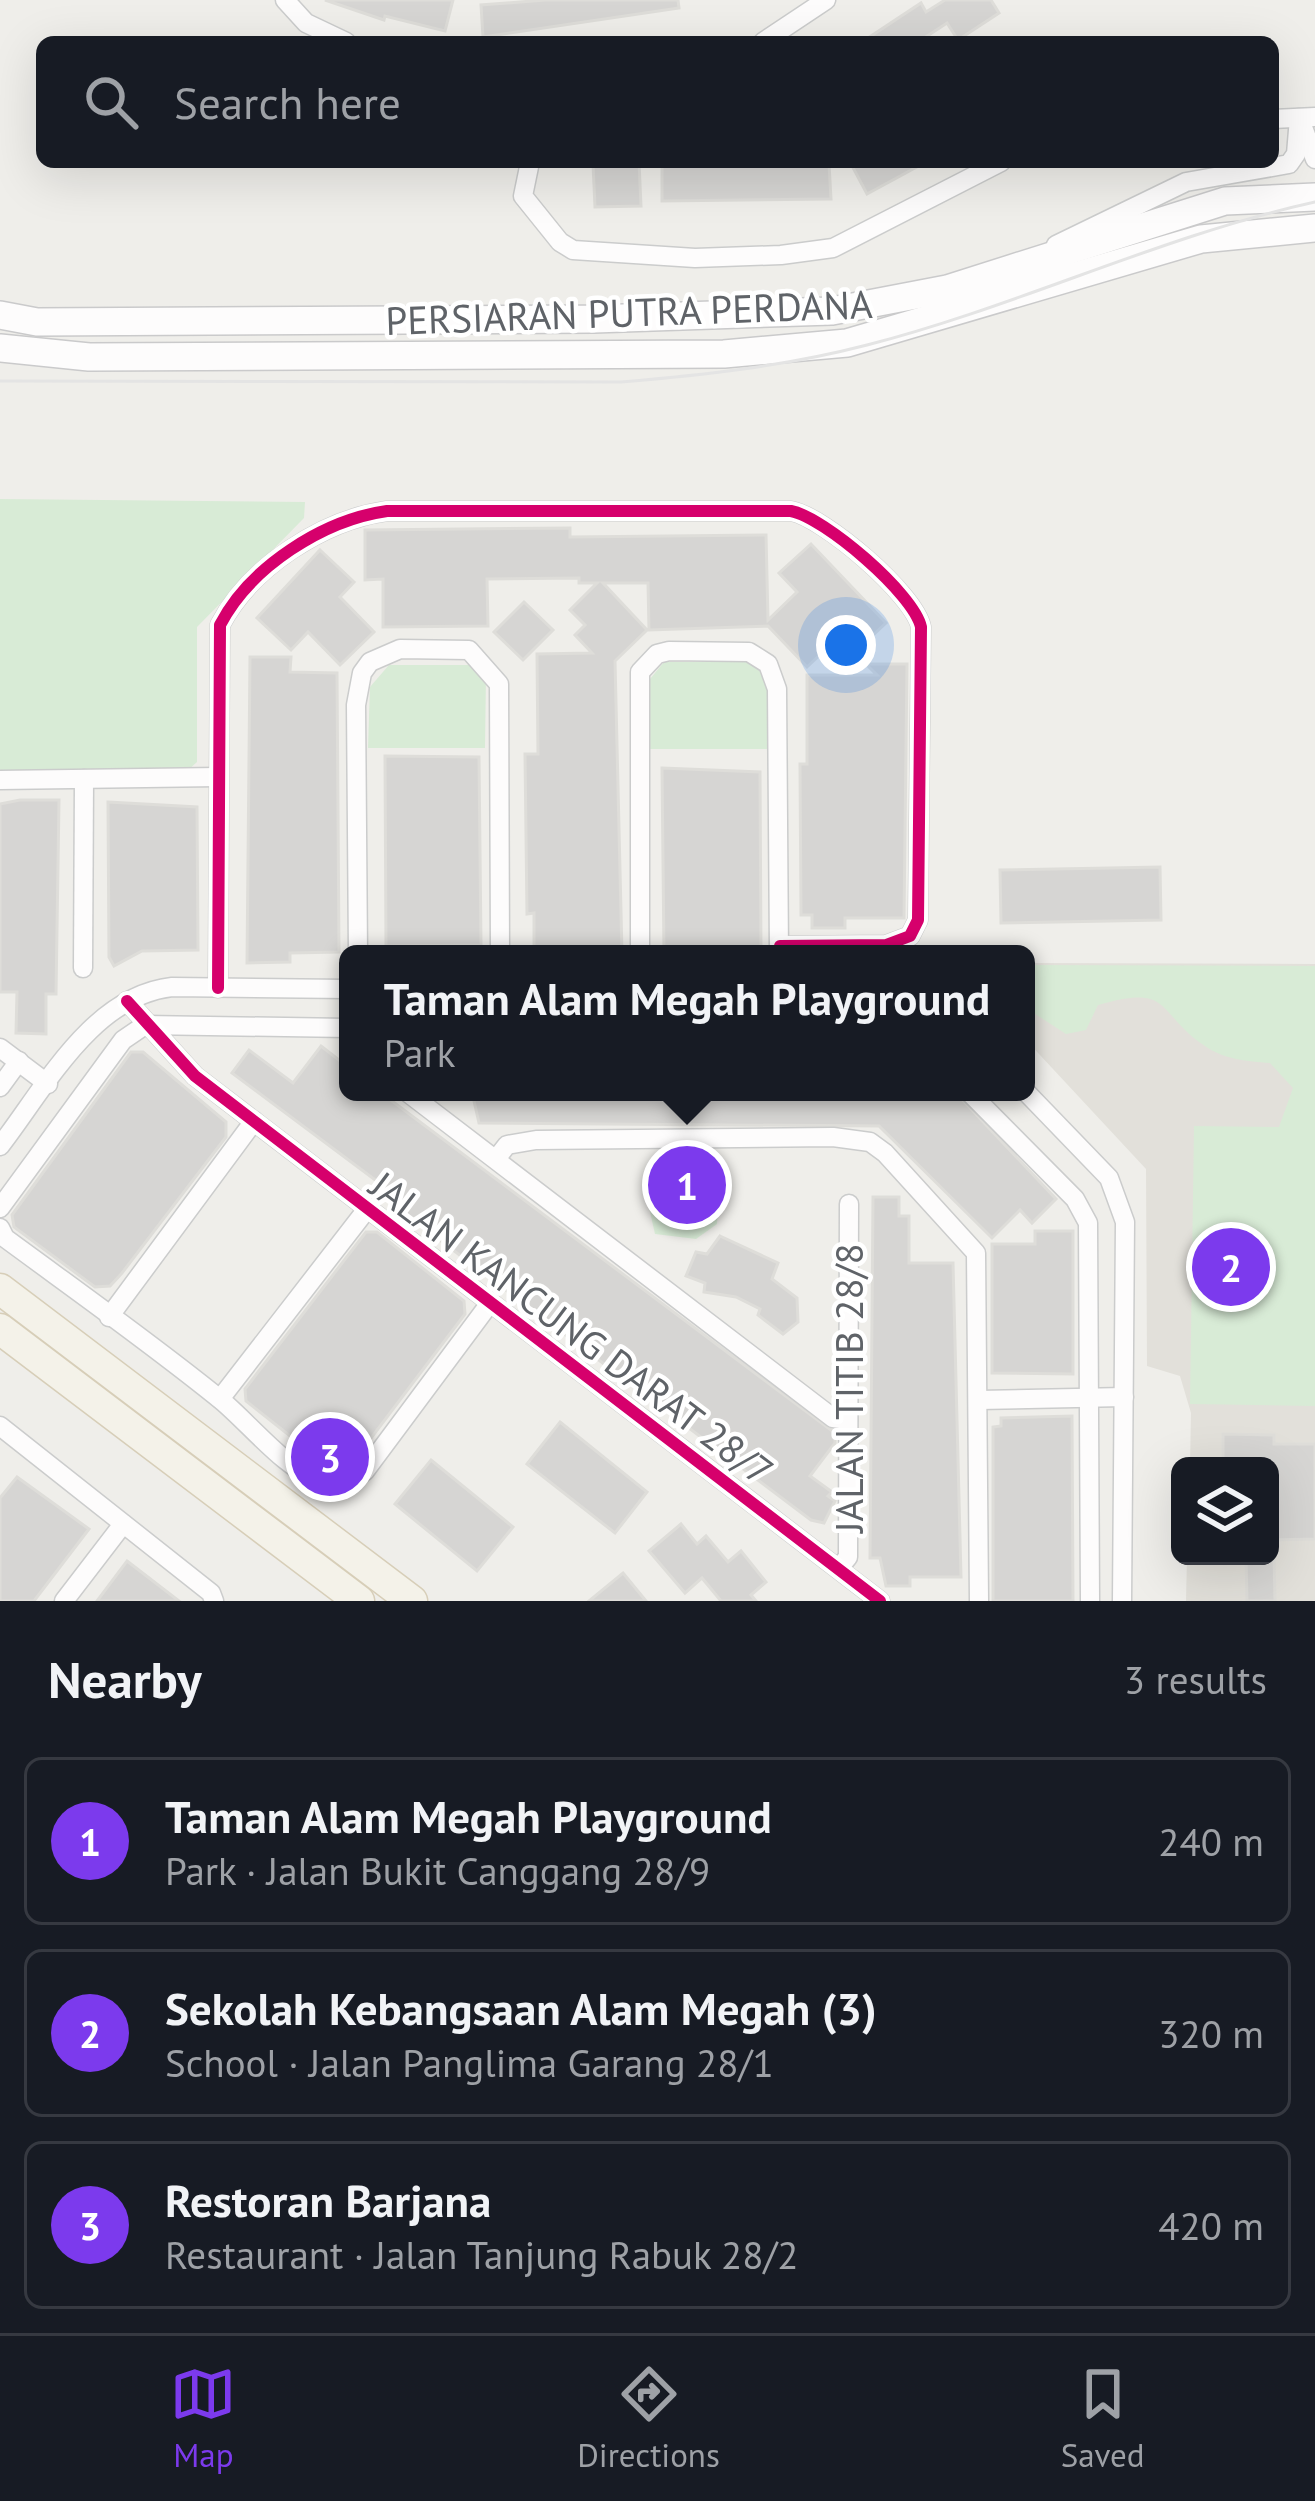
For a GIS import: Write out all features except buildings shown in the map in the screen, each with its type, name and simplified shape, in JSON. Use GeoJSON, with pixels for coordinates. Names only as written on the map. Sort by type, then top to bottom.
{"type":"FeatureCollection","features":[{"type":"Feature","properties":{"kind":"main road","name":"PERSIARAN PUTRA PERDANA"},"geometry":{"type":"LineString","coordinates":[[0,315],[37,322],[266,322],[832,311],[947,289],[1225,201],[1315,197]]}},
{"type":"Feature","properties":{"kind":"main road","name":"PERSIARAN PUTRA PERDANA"},"geometry":{"type":"LineString","coordinates":[[0,348],[89,357],[768,350],[847,343],[917,326],[1201,238],[1315,228]]}},
{"type":"Feature","properties":{"kind":"main road"},"geometry":{"type":"LineString","coordinates":[[0,1289],[412,1601]]}},
{"type":"Feature","properties":{"kind":"main road"},"geometry":{"type":"LineString","coordinates":[[0,1329],[359,1601]]}},
{"type":"Feature","properties":{"kind":"main road"},"geometry":{"type":"LineString","coordinates":[[293,1551],[320,1601]]}},
{"type":"Feature","properties":{"kind":"street"},"geometry":{"type":"LineString","coordinates":[[285,0],[306,23],[333,36]]}},
{"type":"Feature","properties":{"kind":"street"},"geometry":{"type":"LineString","coordinates":[[772,36],[826,0]]}},
{"type":"Feature","properties":{"kind":"street"},"geometry":{"type":"LineString","coordinates":[[1307,117],[1315,159]]}},
{"type":"Feature","properties":{"kind":"street"},"geometry":{"type":"LineString","coordinates":[[1279,166],[1289,164],[1296,154],[1307,117]]}},
{"type":"Feature","properties":{"kind":"street"},"geometry":{"type":"LineString","coordinates":[[529,168],[523,196],[560,242],[573,250],[695,258],[833,248],[988,168]]}},
{"type":"Feature","properties":{"kind":"street"},"geometry":{"type":"LineString","coordinates":[[1014,266],[1186,182],[1266,168]]}},
{"type":"Feature","properties":{"kind":"street"},"geometry":{"type":"LineString","coordinates":[[218,988],[220,625],[236,602],[302,540],[358,516],[387,511],[802,513],[905,597],[919,617],[923,761],[915,945]]}},
{"type":"Feature","properties":{"kind":"street"},"geometry":{"type":"LineString","coordinates":[[358,945],[356,705],[362,674],[383,653],[454,647],[482,659],[499,684],[500,945]]}},
{"type":"Feature","properties":{"kind":"street"},"geometry":{"type":"LineString","coordinates":[[640,945],[640,672],[657,654],[669,651],[749,652],[759,655],[775,675],[781,759],[780,945]]}},
{"type":"Feature","properties":{"kind":"street"},"geometry":{"type":"LineString","coordinates":[[0,780],[218,777]]}},
{"type":"Feature","properties":{"kind":"street"},"geometry":{"type":"LineString","coordinates":[[83,968],[85,779]]}},
{"type":"Feature","properties":{"kind":"street"},"geometry":{"type":"LineString","coordinates":[[868,945],[886,944],[915,929]]}},
{"type":"Feature","properties":{"kind":"street"},"geometry":{"type":"LineString","coordinates":[[0,1146],[96,1022],[127,1001],[157,988],[339,988]]}},
{"type":"Feature","properties":{"kind":"street","name":"JALAN KANCUNG DARAT 28/7"},"geometry":{"type":"LineString","coordinates":[[127,1001],[195,1076],[880,1601]]}},
{"type":"Feature","properties":{"kind":"street"},"geometry":{"type":"LineString","coordinates":[[0,1208],[123,1040],[145,1025],[338,1028]]}},
{"type":"Feature","properties":{"kind":"street"},"geometry":{"type":"LineString","coordinates":[[0,1048],[48,1084]]}},
{"type":"Feature","properties":{"kind":"street"},"geometry":{"type":"LineString","coordinates":[[0,1087],[19,1061]]}},
{"type":"Feature","properties":{"kind":"street"},"geometry":{"type":"LineString","coordinates":[[418,1101],[833,1418],[848,1420]]}},
{"type":"Feature","properties":{"kind":"street"},"geometry":{"type":"LineString","coordinates":[[978,1101],[1083,1210],[1089,1237],[1090,1601]]}},
{"type":"Feature","properties":{"kind":"street"},"geometry":{"type":"LineString","coordinates":[[1035,1101],[1096,1162],[1120,1201],[1126,1222],[1122,1601]]}},
{"type":"Feature","properties":{"kind":"street"},"geometry":{"type":"LineString","coordinates":[[109,1317],[254,1121]]}},
{"type":"Feature","properties":{"kind":"street"},"geometry":{"type":"LineString","coordinates":[[496,1159],[507,1145],[520,1140],[833,1138],[870,1142],[976,1252],[979,1601]]}},
{"type":"Feature","properties":{"kind":"street","name":"JALAN TITIB 28/8"},"geometry":{"type":"LineString","coordinates":[[839,1568],[848,1557],[849,1204]]}},
{"type":"Feature","properties":{"kind":"street"},"geometry":{"type":"LineString","coordinates":[[220,1400],[367,1209]]}},
{"type":"Feature","properties":{"kind":"street"},"geometry":{"type":"LineString","coordinates":[[0,1228],[5,1238],[220,1400],[319,1482],[345,1485],[364,1471],[490,1303]]}},
{"type":"Feature","properties":{"kind":"street"},"geometry":{"type":"LineString","coordinates":[[979,1400],[1124,1397]]}},
{"type":"Feature","properties":{"kind":"street"},"geometry":{"type":"LineString","coordinates":[[4,1438],[123,1524],[211,1593],[214,1601]]}},
{"type":"Feature","properties":{"kind":"street"},"geometry":{"type":"LineString","coordinates":[[64,1601],[123,1524]]}},
{"type":"Feature","properties":{"kind":"shaded area"},"geometry":{"type":"Polygon","coordinates":[[[1035,963],[1315,964],[1315,1601],[1186,1601],[1187,1565],[1279,1565],[1279,1457],[1190,1457],[1191,1413],[1180,1376],[1147,1366],[1146,1169],[1035,1050],[1035,963]]]}},
{"type":"Feature","properties":{"kind":"green space"},"geometry":{"type":"Polygon","coordinates":[[[0,499],[305,502],[304,518],[197,627],[197,762],[187,771],[0,772],[0,499]]]}},
{"type":"Feature","properties":{"kind":"green space"},"geometry":{"type":"Polygon","coordinates":[[[664,662],[748,662],[768,677],[768,749],[648,749],[650,679],[664,662]]]}},
{"type":"Feature","properties":{"kind":"green space"},"geometry":{"type":"Polygon","coordinates":[[[389,665],[475,665],[486,674],[485,748],[368,748],[370,687],[389,665]]]}},
{"type":"Feature","properties":{"kind":"green space"},"geometry":{"type":"Polygon","coordinates":[[[1035,965],[1315,966],[1315,1406],[1190,1404],[1194,1126],[1279,1127],[1293,1088],[1270,1063],[1213,1051],[1161,1005],[1140,997],[1098,1005],[1086,1030],[1066,1034],[1035,1014],[1035,965]]]}},
{"type":"Feature","properties":{"kind":"green space"},"geometry":{"type":"Polygon","coordinates":[[[659,1166],[721,1167],[717,1224],[696,1239],[655,1234],[648,1203],[659,1166]]]}},
{"type":"Feature","properties":{"kind":"tram line"},"geometry":{"type":"LineString","coordinates":[[0,381],[621,382],[745,369],[924,329],[1201,233],[1315,202]]}},
{"type":"Feature","properties":{"kind":"cycle path"},"geometry":{"type":"LineString","coordinates":[[218,988],[220,625],[250,584],[291,550],[338,524],[387,511],[791,511],[845,542],[902,596],[921,627],[918,920],[910,936],[886,945]]}},
{"type":"Feature","properties":{"kind":"cycle path"},"geometry":{"type":"LineString","coordinates":[[127,1001],[195,1076],[880,1601]]}},
{"type":"Feature","properties":{"kind":"place","name":"Taman Alam Megah Playground"},"geometry":{"type":"Point","coordinates":[687,1185]}},
{"type":"Feature","properties":{"kind":"place","name":"Sekolah Kebangsaan Alam Megah (3)"},"geometry":{"type":"Point","coordinates":[1231,1267]}},
{"type":"Feature","properties":{"kind":"place","name":"Restoran Barjana"},"geometry":{"type":"Point","coordinates":[330,1457]}}]}
